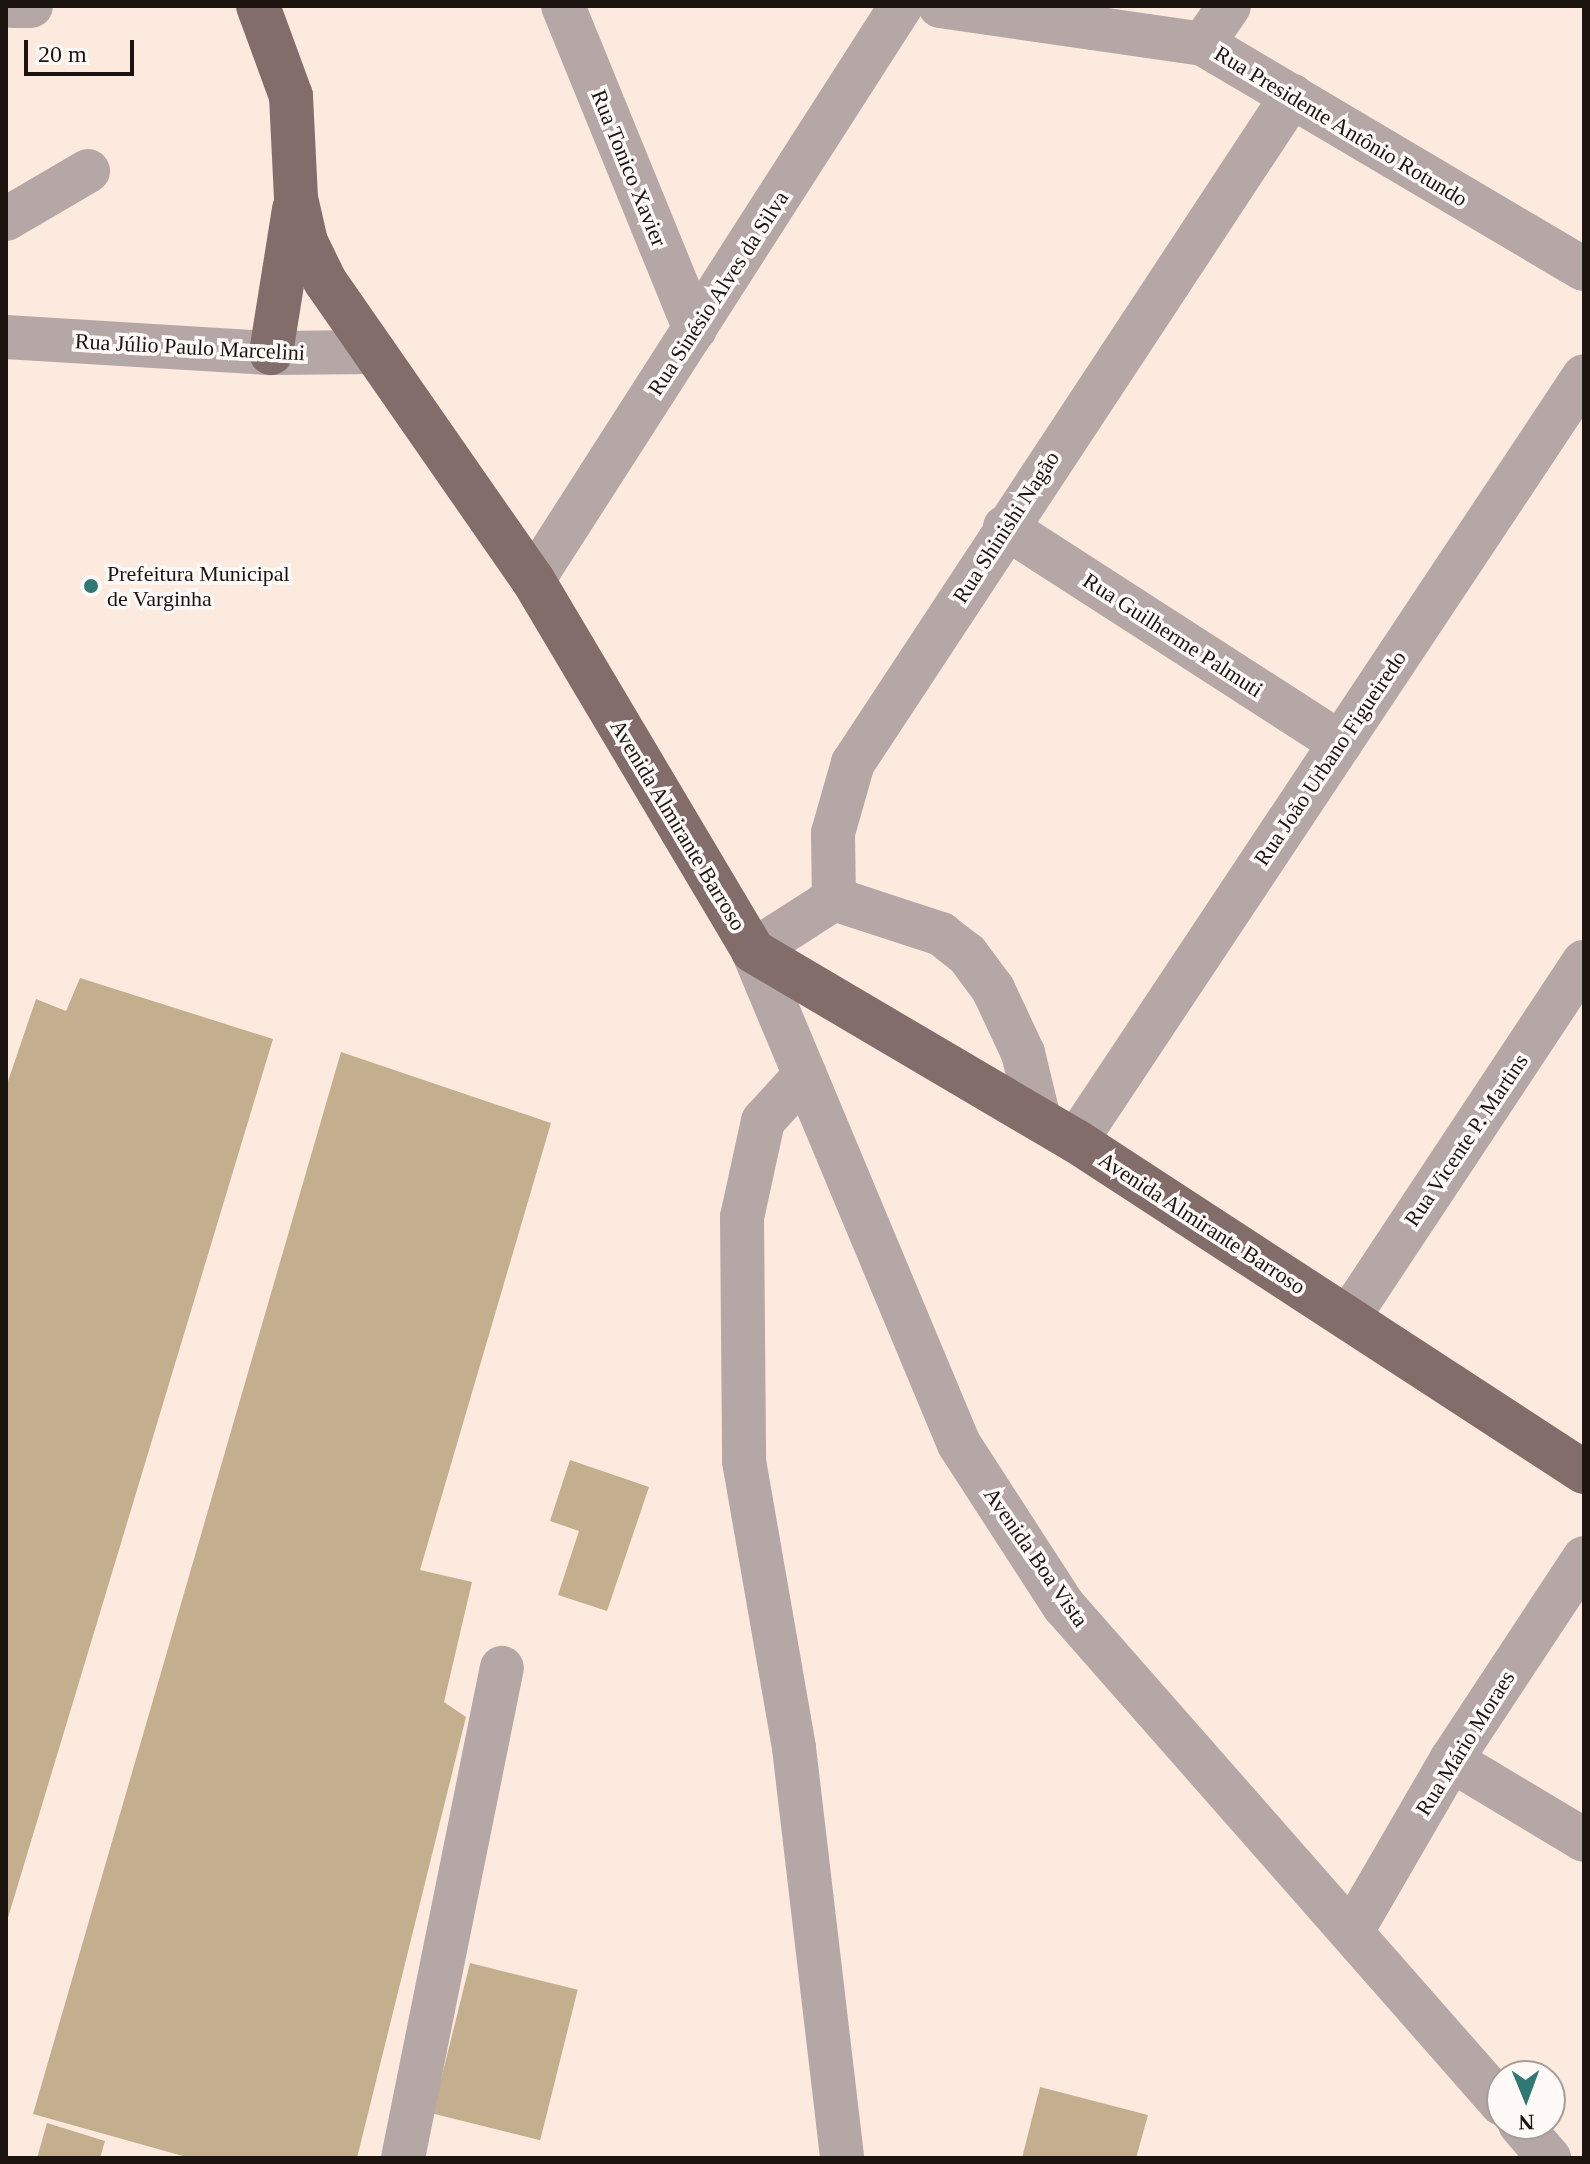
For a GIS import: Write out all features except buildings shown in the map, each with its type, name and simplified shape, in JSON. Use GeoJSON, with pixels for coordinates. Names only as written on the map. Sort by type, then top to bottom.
{"type":"FeatureCollection","features":[{"type":"Feature","properties":{"kind":"main road","name":"Avenida Almirante Barroso"},"geometry":{"type":"LineString","coordinates":[[258,6],[291,96],[296,198],[306,242],[325,281],[533,580],[753,951],[1076,1141],[1584,1472]]}},
{"type":"Feature","properties":{"kind":"main road"},"geometry":{"type":"LineString","coordinates":[[271,353],[296,198]]}},
{"type":"Feature","properties":{"kind":"street","name":"Rua Tonico Xavier"},"geometry":{"type":"LineString","coordinates":[[563,6],[695,329]]}},
{"type":"Feature","properties":{"kind":"street","name":"Rua Sinésio Alves da Silva"},"geometry":{"type":"LineString","coordinates":[[533,580],[901,6]]}},
{"type":"Feature","properties":{"kind":"street","name":"Rua Presidente Antônio Rotundo"},"geometry":{"type":"LineString","coordinates":[[940,6],[1203,44],[1584,269]]}},
{"type":"Feature","properties":{"kind":"street"},"geometry":{"type":"LineString","coordinates":[[1203,44],[1229,6]]}},
{"type":"Feature","properties":{"kind":"street","name":"Rua Shinishi Nagão"},"geometry":{"type":"LineString","coordinates":[[834,899],[833,833],[853,763],[1005,527],[1292,96]]}},
{"type":"Feature","properties":{"kind":"street"},"geometry":{"type":"LineString","coordinates":[[6,219],[88,171]]}},
{"type":"Feature","properties":{"kind":"street","name":"Rua Júlio Paulo Marcelini"},"geometry":{"type":"LineString","coordinates":[[6,337],[271,353],[374,352]]}},
{"type":"Feature","properties":{"kind":"street","name":"Rua João Urbano Figueiredo"},"geometry":{"type":"LineString","coordinates":[[1076,1141],[1584,376]]}},
{"type":"Feature","properties":{"kind":"street","name":"Rua Guilherme Palmuti"},"geometry":{"type":"LineString","coordinates":[[1005,527],[1340,743]]}},
{"type":"Feature","properties":{"kind":"street"},"geometry":{"type":"LineString","coordinates":[[753,951],[834,899],[941,934],[967,954],[993,989],[1023,1053],[1039,1119]]}},
{"type":"Feature","properties":{"kind":"street","name":"Avenida Boa Vista"},"geometry":{"type":"LineString","coordinates":[[753,951],[959,1444],[1064,1606],[1486,2086]]}},
{"type":"Feature","properties":{"kind":"street","name":"Rua Vicente P. Martins"},"geometry":{"type":"LineString","coordinates":[[1348,1318],[1584,962]]}},
{"type":"Feature","properties":{"kind":"street"},"geometry":{"type":"LineString","coordinates":[[805,1075],[763,1121],[742,1217],[744,1461],[794,1748],[842,2158]]}},
{"type":"Feature","properties":{"kind":"street","name":"Rua Mário Moraes"},"geometry":{"type":"LineString","coordinates":[[1352,1931],[1451,1760],[1584,1558]]}},
{"type":"Feature","properties":{"kind":"street"},"geometry":{"type":"LineString","coordinates":[[403,2158],[502,1668]]}},
{"type":"Feature","properties":{"kind":"street"},"geometry":{"type":"LineString","coordinates":[[1451,1760],[1584,1840]]}},
{"type":"Feature","properties":{"kind":"street"},"geometry":{"type":"LineString","coordinates":[[1534,2140],[1549,2158]]}},
{"type":"Feature","properties":{"kind":"place","name":"Prefeitura Municipal de Varginha"},"geometry":{"type":"Point","coordinates":[91,586]}}]}
